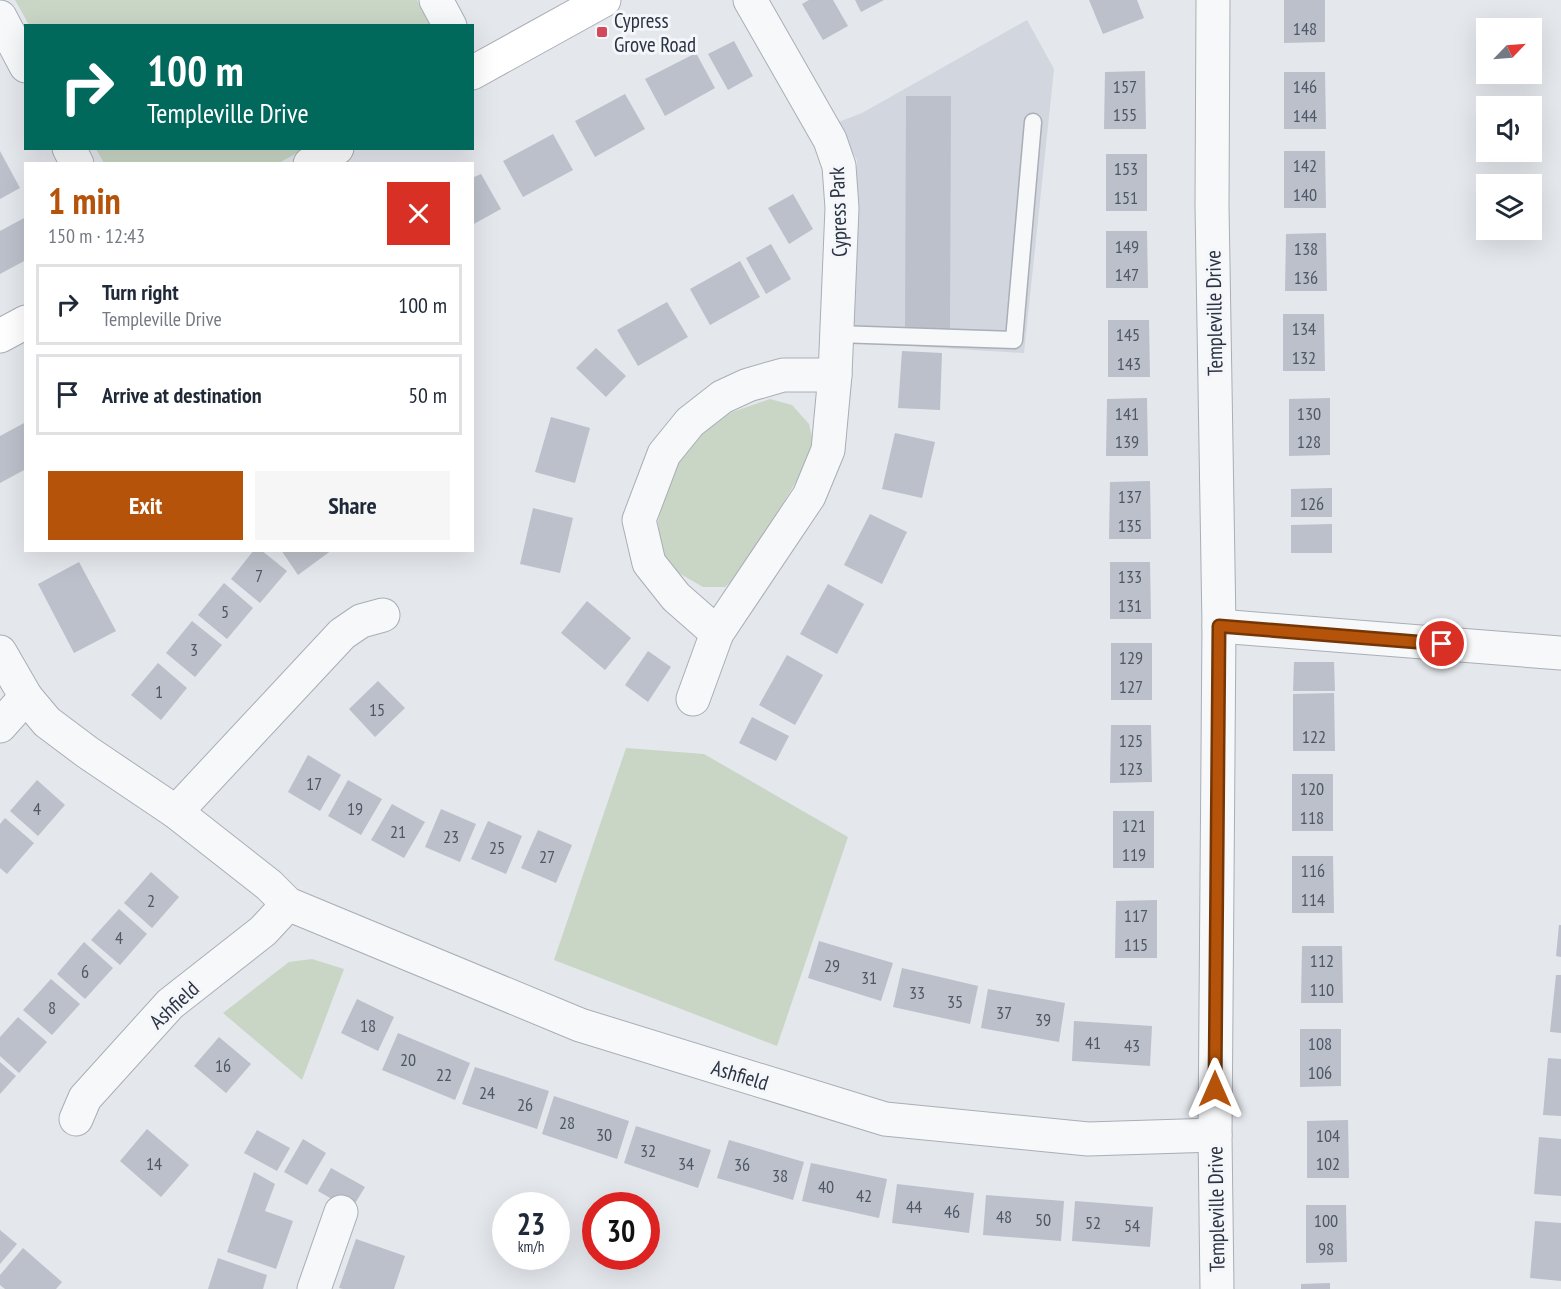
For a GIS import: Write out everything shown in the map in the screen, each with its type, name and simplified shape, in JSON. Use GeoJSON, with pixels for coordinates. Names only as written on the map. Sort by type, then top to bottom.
{"type":"FeatureCollection","features":[{"type":"Feature","properties":{"kind":"main road"},"geometry":{"type":"LineString","coordinates":[[474,69],[604,0]]}},
{"type":"Feature","properties":{"kind":"main road"},"geometry":{"type":"LineString","coordinates":[[313,162],[334,150]]}},
{"type":"Feature","properties":{"kind":"main road"},"geometry":{"type":"LineString","coordinates":[[0,336],[24,323]]}},
{"type":"Feature","properties":{"kind":"street"},"geometry":{"type":"LineString","coordinates":[[436,0],[449,24]]}},
{"type":"Feature","properties":{"kind":"street","name":"Cypress Park"},"geometry":{"type":"LineString","coordinates":[[693,699],[717,633],[809,496],[828,450],[835,375],[842,208],[839,166],[830,140],[750,0]]}},
{"type":"Feature","properties":{"kind":"street","name":"Templeville Drive"},"geometry":{"type":"LineString","coordinates":[[1213,0],[1212,205],[1219,626],[1215,1135],[1217,1289]]}},
{"type":"Feature","properties":{"kind":"street"},"geometry":{"type":"LineString","coordinates":[[0,17],[24,62]]}},
{"type":"Feature","properties":{"kind":"street"},"geometry":{"type":"LineString","coordinates":[[717,633],[676,597],[649,563],[639,520],[663,454],[690,422],[722,397],[748,385],[783,375],[835,375]]}},
{"type":"Feature","properties":{"kind":"street"},"geometry":{"type":"LineString","coordinates":[[176,812],[342,634],[361,621],[383,615]]}},
{"type":"Feature","properties":{"kind":"street"},"geometry":{"type":"LineString","coordinates":[[1219,626],[1561,653]]}},
{"type":"Feature","properties":{"kind":"street","name":"Ashfield"},"geometry":{"type":"LineString","coordinates":[[0,652],[26,697],[47,722],[176,812],[269,885],[288,904],[580,1025],[885,1119],[1088,1139],[1215,1135]]}},
{"type":"Feature","properties":{"kind":"street"},"geometry":{"type":"LineString","coordinates":[[0,726],[26,697]]}},
{"type":"Feature","properties":{"kind":"street","name":"Ashfield"},"geometry":{"type":"LineString","coordinates":[[76,1119],[84,1098],[170,1004],[263,931],[288,904]]}},
{"type":"Feature","properties":{"kind":"street"},"geometry":{"type":"LineString","coordinates":[[314,1289],[341,1212]]}},
{"type":"Feature","properties":{"kind":"lane"},"geometry":{"type":"LineString","coordinates":[[837,334],[1014,340],[1033,122]]}},
{"type":"Feature","properties":{"kind":"shaded area"},"geometry":{"type":"Polygon","coordinates":[[[1027,20],[1054,69],[1024,353],[847,341],[857,160],[836,123],[862,113],[1027,20]]]}},
{"type":"Feature","properties":{"kind":"green space"},"geometry":{"type":"Polygon","coordinates":[[[15,0],[417,0],[429,24],[28,24],[15,0]]]}},
{"type":"Feature","properties":{"kind":"green space"},"geometry":{"type":"Polygon","coordinates":[[[97,150],[302,150],[281,162],[103,162],[97,150]]]}},
{"type":"Feature","properties":{"kind":"green space"},"geometry":{"type":"Polygon","coordinates":[[[770,399],[792,405],[809,424],[815,450],[742,572],[725,587],[703,587],[677,572],[661,553],[658,522],[667,484],[681,449],[718,417],[770,399]]]}},
{"type":"Feature","properties":{"kind":"green space"},"geometry":{"type":"Polygon","coordinates":[[[626,748],[704,754],[848,837],[777,1046],[554,960],[626,748]]]}},
{"type":"Feature","properties":{"kind":"green space"},"geometry":{"type":"Polygon","coordinates":[[[312,959],[344,969],[302,1080],[223,1013],[289,962],[312,959]]]}},
{"type":"Feature","properties":{"kind":"building"},"geometry":{"type":"Polygon","coordinates":[[[809,0],[833,0],[848,26],[823,40],[802,4],[809,0]]]}},
{"type":"Feature","properties":{"kind":"building"},"geometry":{"type":"Polygon","coordinates":[[[855,0],[884,0],[861,12],[855,0]]]}},
{"type":"Feature","properties":{"kind":"building"},"geometry":{"type":"Polygon","coordinates":[[[1089,0],[1137,0],[1144,18],[1103,34],[1089,0]]]}},
{"type":"Feature","properties":{"kind":"building"},"geometry":{"type":"Polygon","coordinates":[[[1284,0],[1325,0],[1325,42],[1284,43],[1284,0]]]}},
{"type":"Feature","properties":{"kind":"building"},"geometry":{"type":"Polygon","coordinates":[[[734,41],[753,76],[728,90],[708,54],[734,41]]]}},
{"type":"Feature","properties":{"kind":"building"},"geometry":{"type":"Polygon","coordinates":[[[696,53],[715,88],[665,116],[645,79],[696,53]]]}},
{"type":"Feature","properties":{"kind":"building"},"geometry":{"type":"Polygon","coordinates":[[[1145,71],[1146,129],[1104,129],[1105,72],[1145,71]]]}},
{"type":"Feature","properties":{"kind":"building"},"geometry":{"type":"Polygon","coordinates":[[[1284,72],[1325,72],[1326,129],[1284,129],[1284,72]]]}},
{"type":"Feature","properties":{"kind":"building"},"geometry":{"type":"Polygon","coordinates":[[[625,94],[645,129],[595,157],[575,121],[625,94]]]}},
{"type":"Feature","properties":{"kind":"building"},"geometry":{"type":"Polygon","coordinates":[[[906,96],[951,96],[950,330],[905,330],[906,96]]]}},
{"type":"Feature","properties":{"kind":"building"},"geometry":{"type":"Polygon","coordinates":[[[553,134],[573,170],[523,197],[503,161],[553,134]]]}},
{"type":"Feature","properties":{"kind":"building"},"geometry":{"type":"Polygon","coordinates":[[[0,151],[20,188],[0,199],[0,151]]]}},
{"type":"Feature","properties":{"kind":"building"},"geometry":{"type":"Polygon","coordinates":[[[1284,151],[1325,151],[1326,208],[1284,208],[1284,151]]]}},
{"type":"Feature","properties":{"kind":"building"},"geometry":{"type":"Polygon","coordinates":[[[1106,154],[1147,154],[1147,211],[1106,211],[1106,154]]]}},
{"type":"Feature","properties":{"kind":"building"},"geometry":{"type":"Polygon","coordinates":[[[481,174],[501,209],[474,224],[474,177],[481,174]]]}},
{"type":"Feature","properties":{"kind":"building"},"geometry":{"type":"Polygon","coordinates":[[[793,194],[813,229],[789,244],[768,208],[793,194]]]}},
{"type":"Feature","properties":{"kind":"building"},"geometry":{"type":"Polygon","coordinates":[[[24,218],[24,261],[0,274],[0,231],[24,218]]]}},
{"type":"Feature","properties":{"kind":"building"},"geometry":{"type":"Polygon","coordinates":[[[1106,231],[1147,231],[1148,288],[1106,288],[1106,231]]]}},
{"type":"Feature","properties":{"kind":"building"},"geometry":{"type":"Polygon","coordinates":[[[1326,233],[1327,291],[1285,291],[1286,234],[1326,233]]]}},
{"type":"Feature","properties":{"kind":"building"},"geometry":{"type":"Polygon","coordinates":[[[771,244],[791,279],[766,294],[746,258],[771,244]]]}},
{"type":"Feature","properties":{"kind":"building"},"geometry":{"type":"Polygon","coordinates":[[[740,261],[760,297],[710,325],[690,289],[740,261]]]}},
{"type":"Feature","properties":{"kind":"building"},"geometry":{"type":"Polygon","coordinates":[[[667,302],[688,337],[638,366],[617,330],[667,302]]]}},
{"type":"Feature","properties":{"kind":"building"},"geometry":{"type":"Polygon","coordinates":[[[1283,314],[1324,314],[1325,371],[1283,371],[1283,314]]]}},
{"type":"Feature","properties":{"kind":"building"},"geometry":{"type":"Polygon","coordinates":[[[1108,320],[1149,320],[1150,377],[1108,377],[1108,320]]]}},
{"type":"Feature","properties":{"kind":"building"},"geometry":{"type":"Polygon","coordinates":[[[596,348],[626,376],[606,397],[576,368],[596,348]]]}},
{"type":"Feature","properties":{"kind":"building"},"geometry":{"type":"Polygon","coordinates":[[[902,351],[942,353],[940,410],[898,408],[902,351]]]}},
{"type":"Feature","properties":{"kind":"building"},"geometry":{"type":"Polygon","coordinates":[[[1147,398],[1148,456],[1106,456],[1107,399],[1147,398]]]}},
{"type":"Feature","properties":{"kind":"building"},"geometry":{"type":"Polygon","coordinates":[[[1330,398],[1330,455],[1289,456],[1289,399],[1330,398]]]}},
{"type":"Feature","properties":{"kind":"building"},"geometry":{"type":"Polygon","coordinates":[[[551,417],[590,428],[575,483],[535,472],[551,417]]]}},
{"type":"Feature","properties":{"kind":"building"},"geometry":{"type":"Polygon","coordinates":[[[24,423],[24,470],[0,483],[0,436],[24,423]]]}},
{"type":"Feature","properties":{"kind":"building"},"geometry":{"type":"Polygon","coordinates":[[[895,433],[935,442],[922,498],[882,489],[895,433]]]}},
{"type":"Feature","properties":{"kind":"building"},"geometry":{"type":"Polygon","coordinates":[[[1150,481],[1151,539],[1109,539],[1110,482],[1150,481]]]}},
{"type":"Feature","properties":{"kind":"building"},"geometry":{"type":"Polygon","coordinates":[[[1332,488],[1332,517],[1291,517],[1291,489],[1332,488]]]}},
{"type":"Feature","properties":{"kind":"building"},"geometry":{"type":"Polygon","coordinates":[[[533,508],[573,518],[560,573],[520,564],[533,508]]]}},
{"type":"Feature","properties":{"kind":"building"},"geometry":{"type":"Polygon","coordinates":[[[870,514],[907,532],[882,584],[844,565],[870,514]]]}},
{"type":"Feature","properties":{"kind":"building"},"geometry":{"type":"Polygon","coordinates":[[[1332,524],[1332,553],[1291,553],[1291,525],[1332,524]]]}},
{"type":"Feature","properties":{"kind":"building"},"geometry":{"type":"Polygon","coordinates":[[[252,552],[263,552],[287,571],[260,603],[231,579],[252,552]]]}},
{"type":"Feature","properties":{"kind":"building"},"geometry":{"type":"Polygon","coordinates":[[[282,552],[329,552],[298,575],[282,552]]]}},
{"type":"Feature","properties":{"kind":"building"},"geometry":{"type":"Polygon","coordinates":[[[79,562],[116,631],[74,653],[38,584],[79,562]]]}},
{"type":"Feature","properties":{"kind":"building"},"geometry":{"type":"Polygon","coordinates":[[[1110,562],[1150,562],[1151,619],[1110,619],[1110,562]]]}},
{"type":"Feature","properties":{"kind":"building"},"geometry":{"type":"Polygon","coordinates":[[[224,583],[253,608],[227,639],[198,615],[224,583]]]}},
{"type":"Feature","properties":{"kind":"building"},"geometry":{"type":"Polygon","coordinates":[[[828,584],[864,604],[837,654],[800,634],[828,584]]]}},
{"type":"Feature","properties":{"kind":"building"},"geometry":{"type":"Polygon","coordinates":[[[587,601],[631,638],[605,670],[561,633],[587,601]]]}},
{"type":"Feature","properties":{"kind":"building"},"geometry":{"type":"Polygon","coordinates":[[[192,621],[222,645],[195,677],[166,653],[192,621]]]}},
{"type":"Feature","properties":{"kind":"building"},"geometry":{"type":"Polygon","coordinates":[[[1111,643],[1152,643],[1152,700],[1111,700],[1111,643]]]}},
{"type":"Feature","properties":{"kind":"building"},"geometry":{"type":"Polygon","coordinates":[[[648,651],[671,667],[648,702],[625,685],[648,651]]]}},
{"type":"Feature","properties":{"kind":"building"},"geometry":{"type":"Polygon","coordinates":[[[787,655],[823,675],[795,725],[759,705],[787,655]]]}},
{"type":"Feature","properties":{"kind":"building"},"geometry":{"type":"Polygon","coordinates":[[[1294,662],[1334,662],[1335,691],[1293,691],[1294,662]]]}},
{"type":"Feature","properties":{"kind":"building"},"geometry":{"type":"Polygon","coordinates":[[[158,663],[187,688],[161,720],[131,695],[158,663]]]}},
{"type":"Feature","properties":{"kind":"building"},"geometry":{"type":"Polygon","coordinates":[[[378,681],[405,708],[375,737],[349,709],[378,681]]]}},
{"type":"Feature","properties":{"kind":"building"},"geometry":{"type":"Polygon","coordinates":[[[1334,693],[1335,751],[1293,751],[1293,694],[1334,693]]]}},
{"type":"Feature","properties":{"kind":"building"},"geometry":{"type":"Polygon","coordinates":[[[752,717],[789,736],[776,761],[739,743],[752,717]]]}},
{"type":"Feature","properties":{"kind":"building"},"geometry":{"type":"Polygon","coordinates":[[[1111,725],[1151,725],[1152,782],[1110,783],[1111,725]]]}},
{"type":"Feature","properties":{"kind":"building"},"geometry":{"type":"Polygon","coordinates":[[[308,755],[341,775],[320,811],[288,792],[308,755]]]}},
{"type":"Feature","properties":{"kind":"building"},"geometry":{"type":"Polygon","coordinates":[[[1292,774],[1333,774],[1333,831],[1292,831],[1292,774]]]}},
{"type":"Feature","properties":{"kind":"building"},"geometry":{"type":"Polygon","coordinates":[[[37,780],[65,805],[38,836],[10,811],[37,780]]]}},
{"type":"Feature","properties":{"kind":"building"},"geometry":{"type":"Polygon","coordinates":[[[348,780],[382,799],[361,835],[328,816],[348,780]]]}},
{"type":"Feature","properties":{"kind":"building"},"geometry":{"type":"Polygon","coordinates":[[[392,804],[425,822],[404,858],[371,840],[392,804]]]}},
{"type":"Feature","properties":{"kind":"building"},"geometry":{"type":"Polygon","coordinates":[[[441,809],[476,824],[460,862],[425,847],[441,809]]]}},
{"type":"Feature","properties":{"kind":"building"},"geometry":{"type":"Polygon","coordinates":[[[1113,811],[1154,811],[1154,868],[1113,868],[1113,811]]]}},
{"type":"Feature","properties":{"kind":"building"},"geometry":{"type":"Polygon","coordinates":[[[5,818],[34,843],[7,874],[0,868],[0,824],[5,818]]]}},
{"type":"Feature","properties":{"kind":"building"},"geometry":{"type":"Polygon","coordinates":[[[488,821],[522,836],[506,874],[471,859],[488,821]]]}},
{"type":"Feature","properties":{"kind":"building"},"geometry":{"type":"Polygon","coordinates":[[[538,830],[572,845],[556,883],[521,868],[538,830]]]}},
{"type":"Feature","properties":{"kind":"building"},"geometry":{"type":"Polygon","coordinates":[[[1292,856],[1333,856],[1334,913],[1292,913],[1292,856]]]}},
{"type":"Feature","properties":{"kind":"building"},"geometry":{"type":"Polygon","coordinates":[[[151,872],[179,897],[152,928],[124,903],[151,872]]]}},
{"type":"Feature","properties":{"kind":"building"},"geometry":{"type":"Polygon","coordinates":[[[1157,900],[1157,958],[1115,958],[1116,901],[1157,900]]]}},
{"type":"Feature","properties":{"kind":"building"},"geometry":{"type":"Polygon","coordinates":[[[119,909],[147,934],[120,965],[91,940],[119,909]]]}},
{"type":"Feature","properties":{"kind":"building"},"geometry":{"type":"Polygon","coordinates":[[[1559,925],[1561,925],[1561,957],[1556,956],[1559,925]]]}},
{"type":"Feature","properties":{"kind":"building"},"geometry":{"type":"Polygon","coordinates":[[[819,941],[893,963],[881,1001],[808,978],[819,941]]]}},
{"type":"Feature","properties":{"kind":"building"},"geometry":{"type":"Polygon","coordinates":[[[84,942],[113,968],[85,999],[57,974],[84,942]]]}},
{"type":"Feature","properties":{"kind":"building"},"geometry":{"type":"Polygon","coordinates":[[[1302,946],[1342,946],[1343,1003],[1301,1003],[1302,946]]]}},
{"type":"Feature","properties":{"kind":"building"},"geometry":{"type":"Polygon","coordinates":[[[902,968],[978,986],[970,1024],[893,1007],[902,968]]]}},
{"type":"Feature","properties":{"kind":"building"},"geometry":{"type":"Polygon","coordinates":[[[1556,975],[1561,975],[1561,1033],[1550,1032],[1556,975]]]}},
{"type":"Feature","properties":{"kind":"building"},"geometry":{"type":"Polygon","coordinates":[[[51,979],[80,1004],[52,1035],[23,1010],[51,979]]]}},
{"type":"Feature","properties":{"kind":"building"},"geometry":{"type":"Polygon","coordinates":[[[988,989],[1065,1003],[1059,1042],[981,1028],[988,989]]]}},
{"type":"Feature","properties":{"kind":"building"},"geometry":{"type":"Polygon","coordinates":[[[357,999],[394,1017],[378,1051],[341,1033],[357,999]]]}},
{"type":"Feature","properties":{"kind":"building"},"geometry":{"type":"Polygon","coordinates":[[[18,1017],[47,1042],[19,1073],[0,1056],[0,1037],[18,1017]]]}},
{"type":"Feature","properties":{"kind":"building"},"geometry":{"type":"Polygon","coordinates":[[[1074,1021],[1152,1026],[1150,1066],[1072,1061],[1074,1021]]]}},
{"type":"Feature","properties":{"kind":"building"},"geometry":{"type":"Polygon","coordinates":[[[1300,1029],[1341,1029],[1341,1086],[1300,1087],[1300,1029]]]}},
{"type":"Feature","properties":{"kind":"building"},"geometry":{"type":"Polygon","coordinates":[[[398,1033],[470,1063],[455,1100],[382,1070],[398,1033]]]}},
{"type":"Feature","properties":{"kind":"building"},"geometry":{"type":"Polygon","coordinates":[[[219,1037],[251,1064],[226,1093],[194,1066],[219,1037]]]}},
{"type":"Feature","properties":{"kind":"building"},"geometry":{"type":"Polygon","coordinates":[[[1548,1058],[1561,1059],[1561,1116],[1543,1115],[1548,1058]]]}},
{"type":"Feature","properties":{"kind":"building"},"geometry":{"type":"Polygon","coordinates":[[[0,1062],[16,1076],[0,1094],[0,1062]]]}},
{"type":"Feature","properties":{"kind":"building"},"geometry":{"type":"Polygon","coordinates":[[[475,1067],[549,1091],[537,1129],[462,1104],[475,1067]]]}},
{"type":"Feature","properties":{"kind":"building"},"geometry":{"type":"Polygon","coordinates":[[[554,1096],[629,1121],[617,1159],[542,1134],[554,1096]]]}},
{"type":"Feature","properties":{"kind":"building"},"geometry":{"type":"Polygon","coordinates":[[[1348,1120],[1349,1178],[1307,1178],[1307,1121],[1348,1120]]]}},
{"type":"Feature","properties":{"kind":"building"},"geometry":{"type":"Polygon","coordinates":[[[636,1126],[711,1150],[698,1188],[624,1163],[636,1126]]]}},
{"type":"Feature","properties":{"kind":"building"},"geometry":{"type":"Polygon","coordinates":[[[147,1129],[189,1165],[161,1197],[120,1161],[147,1129]]]}},
{"type":"Feature","properties":{"kind":"building"},"geometry":{"type":"Polygon","coordinates":[[[257,1130],[290,1148],[277,1171],[244,1153],[257,1130]]]}},
{"type":"Feature","properties":{"kind":"building"},"geometry":{"type":"Polygon","coordinates":[[[1539,1137],[1561,1139],[1561,1196],[1534,1194],[1539,1137]]]}},
{"type":"Feature","properties":{"kind":"building"},"geometry":{"type":"Polygon","coordinates":[[[303,1139],[326,1153],[307,1185],[284,1172],[303,1139]]]}},
{"type":"Feature","properties":{"kind":"building"},"geometry":{"type":"Polygon","coordinates":[[[729,1140],[804,1162],[793,1200],[717,1178],[729,1140]]]}},
{"type":"Feature","properties":{"kind":"building"},"geometry":{"type":"Polygon","coordinates":[[[811,1163],[887,1179],[879,1218],[802,1201],[811,1163]]]}},
{"type":"Feature","properties":{"kind":"building"},"geometry":{"type":"Polygon","coordinates":[[[331,1168],[365,1187],[351,1210],[318,1191],[331,1168]]]}},
{"type":"Feature","properties":{"kind":"building"},"geometry":{"type":"Polygon","coordinates":[[[254,1172],[275,1184],[265,1211],[293,1221],[276,1269],[227,1252],[254,1172]]]}},
{"type":"Feature","properties":{"kind":"building"},"geometry":{"type":"Polygon","coordinates":[[[897,1184],[974,1193],[969,1233],[892,1223],[897,1184]]]}},
{"type":"Feature","properties":{"kind":"building"},"geometry":{"type":"Polygon","coordinates":[[[986,1195],[1064,1201],[1061,1241],[983,1235],[986,1195]]]}},
{"type":"Feature","properties":{"kind":"building"},"geometry":{"type":"Polygon","coordinates":[[[1075,1201],[1153,1207],[1150,1247],[1072,1241],[1075,1201]]]}},
{"type":"Feature","properties":{"kind":"building"},"geometry":{"type":"Polygon","coordinates":[[[1306,1205],[1346,1205],[1347,1262],[1306,1263],[1306,1205]]]}},
{"type":"Feature","properties":{"kind":"building"},"geometry":{"type":"Polygon","coordinates":[[[1535,1221],[1561,1223],[1561,1281],[1530,1278],[1535,1221]]]}},
{"type":"Feature","properties":{"kind":"building"},"geometry":{"type":"Polygon","coordinates":[[[0,1230],[17,1244],[0,1264],[0,1230]]]}},
{"type":"Feature","properties":{"kind":"building"},"geometry":{"type":"Polygon","coordinates":[[[356,1239],[405,1256],[394,1289],[339,1288],[356,1239]]]}},
{"type":"Feature","properties":{"kind":"building"},"geometry":{"type":"Polygon","coordinates":[[[23,1248],[62,1282],[56,1289],[5,1289],[0,1285],[0,1275],[23,1248]]]}},
{"type":"Feature","properties":{"kind":"building"},"geometry":{"type":"Polygon","coordinates":[[[218,1258],[267,1275],[263,1289],[208,1289],[218,1258]]]}},
{"type":"Feature","properties":{"kind":"building"},"geometry":{"type":"Polygon","coordinates":[[[1330,1283],[1330,1289],[1301,1289],[1301,1284],[1330,1283]]]}},
{"type":"Feature","properties":{"kind":"place","name":"Cypress Grove Road"},"geometry":{"type":"Point","coordinates":[602,32]}},
{"type":"Feature","properties":{"kind":"route"},"geometry":{"type":"LineString","coordinates":[[1215,1089],[1219,626],[1442,644]]}}]}
